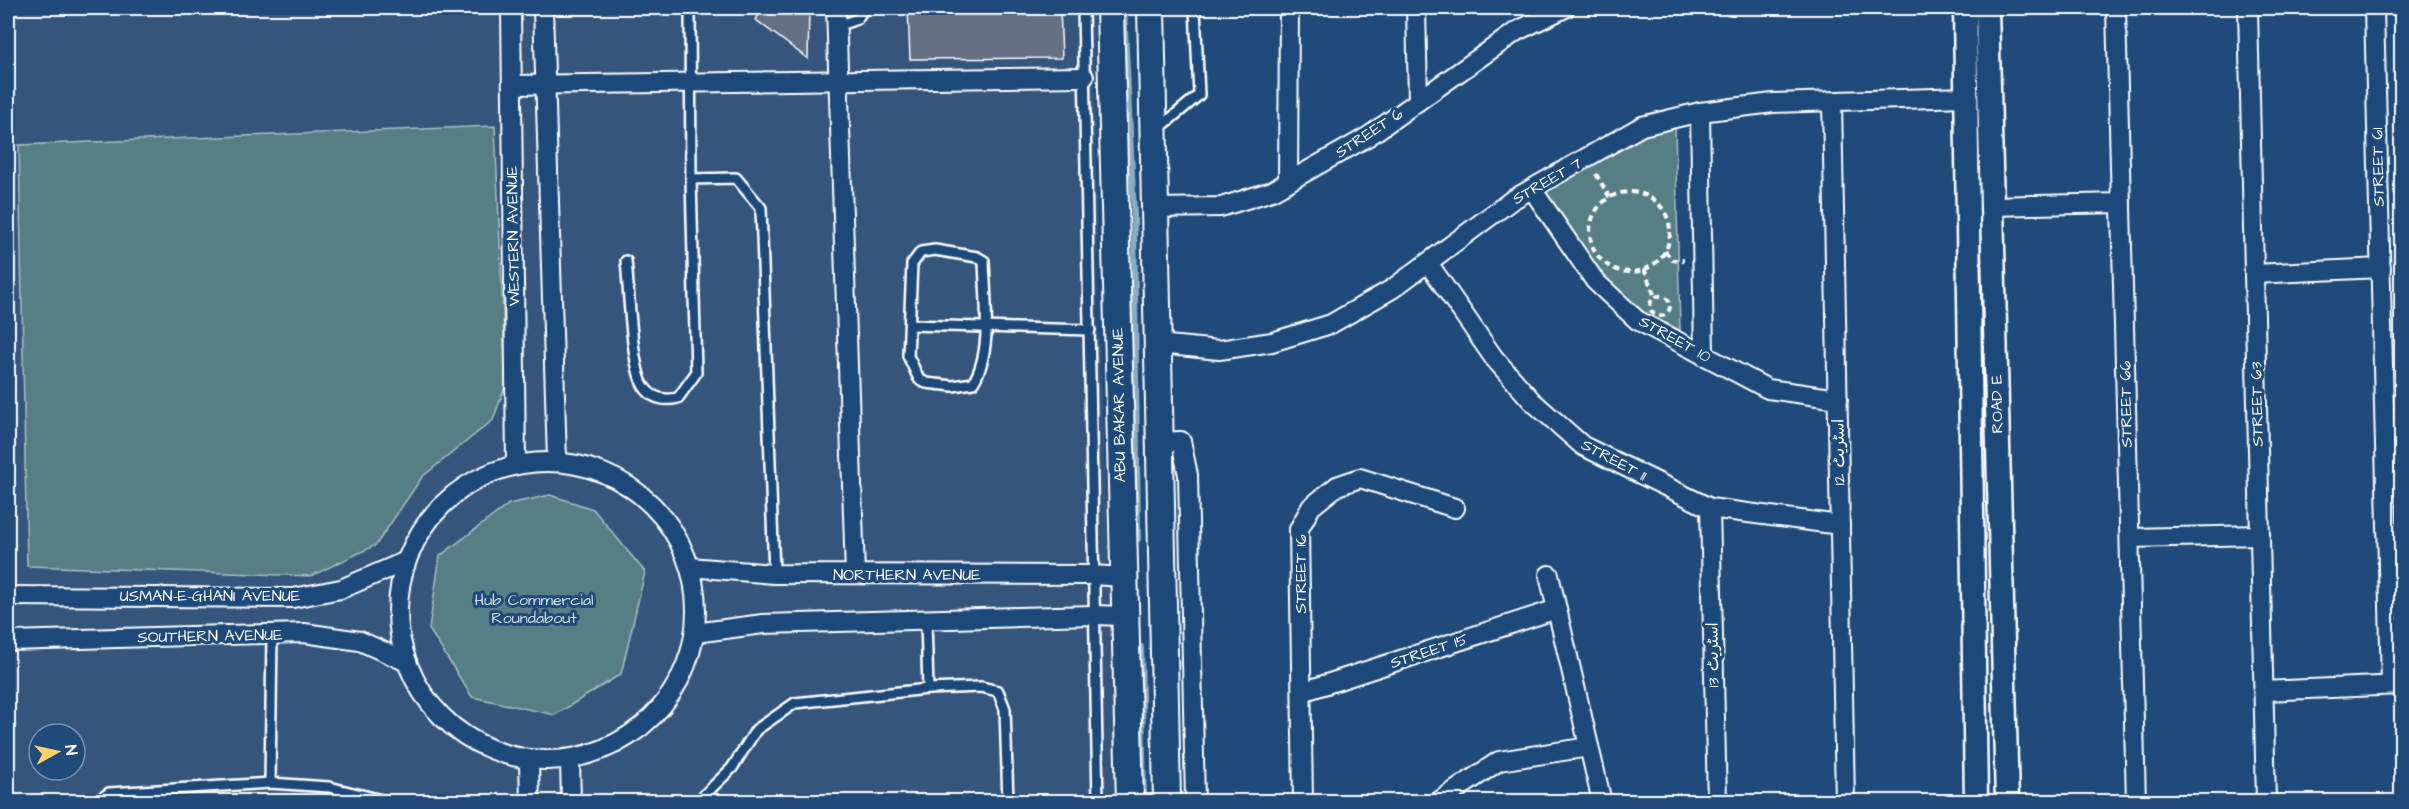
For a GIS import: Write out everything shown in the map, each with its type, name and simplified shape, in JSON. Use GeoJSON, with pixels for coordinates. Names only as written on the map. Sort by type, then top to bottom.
{"type":"FeatureCollection","features":[{"type":"Feature","properties":{"kind":"main road","name":"ABU BAKAR AVENUE"},"geometry":{"type":"LineString","coordinates":[[1110,8],[1130,801]]}},
{"type":"Feature","properties":{"kind":"main road"},"geometry":{"type":"LineString","coordinates":[[1151,8],[1167,801]]}},
{"type":"Feature","properties":{"kind":"street","name":"WESTERN AVENUE"},"geometry":{"type":"LineString","coordinates":[[511,8],[516,464]]}},
{"type":"Feature","properties":{"kind":"street"},"geometry":{"type":"LineString","coordinates":[[543,8],[557,461]]}},
{"type":"Feature","properties":{"kind":"street"},"geometry":{"type":"LineString","coordinates":[[1288,182],[1289,8]]}},
{"type":"Feature","properties":{"kind":"street"},"geometry":{"type":"LineString","coordinates":[[1416,8],[1418,101]]}},
{"type":"Feature","properties":{"kind":"street","name":"STREET 6"},"geometry":{"type":"LineString","coordinates":[[1155,207],[1221,207],[1272,191],[1369,136],[1544,13],[1565,8]]}},
{"type":"Feature","properties":{"kind":"street","name":"ROAD E"},"geometry":{"type":"LineString","coordinates":[[1965,8],[1976,801]]}},
{"type":"Feature","properties":{"kind":"street","name":"ROAD E"},"geometry":{"type":"LineString","coordinates":[[1987,8],[2007,801]]}},
{"type":"Feature","properties":{"kind":"street","name":"STREET 66"},"geometry":{"type":"LineString","coordinates":[[2116,8],[2136,801]]}},
{"type":"Feature","properties":{"kind":"street","name":"STREET 63"},"geometry":{"type":"LineString","coordinates":[[2248,8],[2266,801]]}},
{"type":"Feature","properties":{"kind":"street","name":"STREET 61"},"geometry":{"type":"LineString","coordinates":[[2374,8],[2396,685]]}},
{"type":"Feature","properties":{"kind":"street"},"geometry":{"type":"LineString","coordinates":[[836,16],[855,574]]}},
{"type":"Feature","properties":{"kind":"street"},"geometry":{"type":"LineString","coordinates":[[512,85],[1084,77]]}},
{"type":"Feature","properties":{"kind":"street","name":"STREET 7"},"geometry":{"type":"LineString","coordinates":[[1158,344],[1219,350],[1272,342],[1332,324],[1392,290],[1512,200],[1642,126],[1700,112],[1773,103],[1966,97]]}},
{"type":"Feature","properties":{"kind":"street","name":"اسٹریٹ 12"},"geometry":{"type":"LineString","coordinates":[[1832,102],[1845,801]]}},
{"type":"Feature","properties":{"kind":"street"},"geometry":{"type":"LineString","coordinates":[[1700,112],[1704,356]]}},
{"type":"Feature","properties":{"kind":"street","name":"STREET 10"},"geometry":{"type":"LineString","coordinates":[[1532,189],[1595,281],[1637,320],[1768,389],[1838,399]]}},
{"type":"Feature","properties":{"kind":"street"},"geometry":{"type":"LineString","coordinates":[[1992,206],[2121,203]]}},
{"type":"Feature","properties":{"kind":"street","name":"STREET 11"},"geometry":{"type":"LineString","coordinates":[[1428,263],[1494,358],[1532,400],[1582,446],[1710,508],[1840,525]]}},
{"type":"Feature","properties":{"kind":"street"},"geometry":{"type":"LineString","coordinates":[[2254,274],[2381,268]]}},
{"type":"Feature","properties":{"kind":"street"},"geometry":{"type":"LineString","coordinates":[[1160,442],[1181,441],[1188,474],[1195,801]]}},
{"type":"Feature","properties":{"kind":"street"},"geometry":{"type":"LineString","coordinates":[[557,461],[601,471],[640,493],[671,526],[690,567],[697,600],[695,633],[681,679],[653,717],[615,746],[591,751],[570,760],[528,761],[489,750],[454,729],[426,699],[406,662],[397,612],[406,561],[430,516],[469,483],[516,464],[557,461]]}},
{"type":"Feature","properties":{"kind":"street","name":"STREET 16"},"geometry":{"type":"LineString","coordinates":[[1303,801],[1299,529],[1311,507],[1337,486],[1360,478],[1455,508]]}},
{"type":"Feature","properties":{"kind":"street","name":"اسٹریٹ 13"},"geometry":{"type":"LineString","coordinates":[[1710,508],[1717,801]]}},
{"type":"Feature","properties":{"kind":"street"},"geometry":{"type":"LineString","coordinates":[[2130,538],[2260,535]]}},
{"type":"Feature","properties":{"kind":"street","name":"USMAN-E-GHANI AVENUE"},"geometry":{"type":"LineString","coordinates":[[8,596],[293,598],[341,589],[406,561]]}},
{"type":"Feature","properties":{"kind":"street","name":"NORTHERN AVENUE"},"geometry":{"type":"LineString","coordinates":[[690,567],[774,574],[1123,577]]}},
{"type":"Feature","properties":{"kind":"street"},"geometry":{"type":"LineString","coordinates":[[1549,575],[1602,801]]}},
{"type":"Feature","properties":{"kind":"street","name":"STREET 15"},"geometry":{"type":"LineString","coordinates":[[1302,692],[1557,609]]}},
{"type":"Feature","properties":{"kind":"street"},"geometry":{"type":"LineString","coordinates":[[695,633],[763,624],[1125,616]]}},
{"type":"Feature","properties":{"kind":"street","name":"SOUTHERN AVENUE"},"geometry":{"type":"LineString","coordinates":[[8,641],[304,633],[360,641],[406,662]]}},
{"type":"Feature","properties":{"kind":"street"},"geometry":{"type":"LineString","coordinates":[[2263,691],[2396,685]]}},
{"type":"Feature","properties":{"kind":"street"},"geometry":{"type":"LineString","coordinates":[[1438,801],[1499,761],[1589,747]]}},
{"type":"Feature","properties":{"kind":"street"},"geometry":{"type":"LineString","coordinates":[[570,760],[571,801]]}},
{"type":"Feature","properties":{"kind":"street"},"geometry":{"type":"LineString","coordinates":[[528,761],[530,801]]}},
{"type":"Feature","properties":{"kind":"lane"},"geometry":{"type":"LineString","coordinates":[[626,261],[637,364],[643,386],[654,397],[669,400],[678,398],[696,373],[691,179],[690,8]]}},
{"type":"Feature","properties":{"kind":"lane"},"geometry":{"type":"LineString","coordinates":[[836,16],[857,19],[864,8]]}},
{"type":"Feature","properties":{"kind":"lane"},"geometry":{"type":"LineString","coordinates":[[1083,8],[1098,801]]}},
{"type":"Feature","properties":{"kind":"lane"},"geometry":{"type":"LineString","coordinates":[[1154,133],[1199,95],[1195,8]]}},
{"type":"Feature","properties":{"kind":"lane"},"geometry":{"type":"LineString","coordinates":[[691,179],[736,178],[761,208],[774,574]]}},
{"type":"Feature","properties":{"kind":"lane"},"geometry":{"type":"LineString","coordinates":[[935,250],[977,257],[984,261],[986,329],[980,372],[973,383],[953,386],[926,384],[919,379],[908,356],[910,325],[912,264],[921,252],[935,250]]}},
{"type":"Feature","properties":{"kind":"lane"},"geometry":{"type":"LineString","coordinates":[[910,325],[986,329],[1089,330]]}},
{"type":"Feature","properties":{"kind":"lane"},"geometry":{"type":"LineString","coordinates":[[926,620],[928,689]]}},
{"type":"Feature","properties":{"kind":"lane"},"geometry":{"type":"LineString","coordinates":[[270,783],[272,634]]}},
{"type":"Feature","properties":{"kind":"lane"},"geometry":{"type":"LineString","coordinates":[[697,801],[732,768],[756,730],[795,703],[928,689],[981,687],[998,691],[1005,709],[1008,801]]}},
{"type":"Feature","properties":{"kind":"lane"},"geometry":{"type":"LineString","coordinates":[[96,801],[109,793],[270,783],[329,787],[390,801]]}},
{"type":"Feature","properties":{"kind":"path"},"geometry":{"type":"LineString","coordinates":[[1586,158],[1610,198]]}},
{"type":"Feature","properties":{"kind":"path"},"geometry":{"type":"LineString","coordinates":[[1625,192],[1637,193],[1649,197],[1666,214],[1669,239],[1665,251],[1657,261],[1644,269],[1635,272],[1610,267],[1600,259],[1594,248],[1590,236],[1591,224],[1603,202],[1610,198],[1625,192]]}},
{"type":"Feature","properties":{"kind":"path"},"geometry":{"type":"LineString","coordinates":[[1644,269],[1655,297]]}},
{"type":"Feature","properties":{"kind":"path"},"geometry":{"type":"LineString","coordinates":[[1655,297],[1664,297],[1669,301],[1670,308],[1664,315],[1655,315],[1651,310],[1650,304],[1655,297]]}},
{"type":"Feature","properties":{"kind":"shaded area"},"geometry":{"type":"Polygon","coordinates":[[[8,8],[1094,8],[1098,317],[1119,801],[8,801],[8,8]]]}},
{"type":"Feature","properties":{"kind":"green space"},"geometry":{"type":"Polygon","coordinates":[[[1675,124],[1680,330],[1636,309],[1610,285],[1542,192],[1629,139],[1675,124]]]}},
{"type":"Feature","properties":{"kind":"green space"},"geometry":{"type":"Polygon","coordinates":[[[495,126],[506,384],[493,420],[422,477],[376,545],[311,576],[27,566],[19,145],[495,126]]]}},
{"type":"Feature","properties":{"kind":"green space","name":"Hub Commercial Roundabout"},"geometry":{"type":"Polygon","coordinates":[[[550,495],[593,509],[645,572],[621,674],[555,715],[472,697],[429,629],[440,556],[509,504],[550,495]]]}},
{"type":"Feature","properties":{"kind":"building"},"geometry":{"type":"Polygon","coordinates":[[[762,8],[809,8],[808,59],[756,20],[762,8]]]}},
{"type":"Feature","properties":{"kind":"building"},"geometry":{"type":"Polygon","coordinates":[[[908,8],[1060,8],[1062,58],[910,59],[908,8]]]}},
{"type":"Feature","properties":{"kind":"waterway"},"geometry":{"type":"LineString","coordinates":[[1124,8],[1134,215],[1138,539]]}},
{"type":"Feature","properties":{"kind":"waterway"},"geometry":{"type":"LineString","coordinates":[[1141,647],[1144,802]]}}]}
